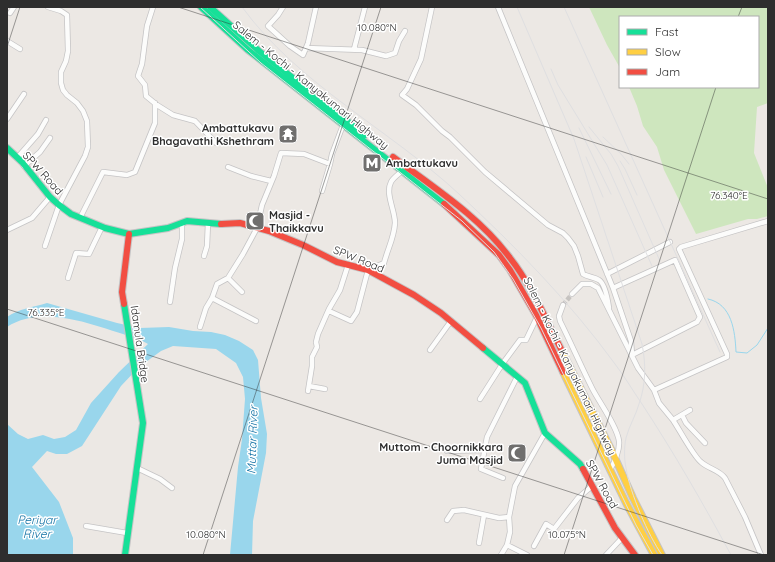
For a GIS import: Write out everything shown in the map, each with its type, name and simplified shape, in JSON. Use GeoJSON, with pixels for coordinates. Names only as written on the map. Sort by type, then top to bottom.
{"type":"FeatureCollection","features":[{"type":"Feature","properties":{"kind":"main road","name":"Salem - Kochi - Kanyakumari Highway"},"geometry":{"type":"LineString","coordinates":[[201,7],[248,50],[450,208],[499,255],[510,270],[537,317],[635,521],[654,555]]}},
{"type":"Feature","properties":{"kind":"main road","name":"Salem - Kochi - Kanyakumari Highway"},"geometry":{"type":"LineString","coordinates":[[210,7],[259,51],[358,130],[460,208],[486,231],[507,254],[530,289],[662,555]]}},
{"type":"Feature","properties":{"kind":"main road","name":"SPW Road"},"geometry":{"type":"LineString","coordinates":[[7,148],[50,197],[71,214],[102,227],[129,234],[168,228],[187,221],[223,224],[240,223],[269,231],[303,245],[337,262],[368,270],[414,295],[451,321],[503,363],[524,383],[545,433],[580,464],[615,528],[636,555]]}},
{"type":"Feature","properties":{"kind":"main road","name":"Idamula Bridge"},"geometry":{"type":"LineString","coordinates":[[125,555],[142,423],[122,292],[129,234]]}},
{"type":"Feature","properties":{"kind":"street"},"geometry":{"type":"LineString","coordinates":[[10,14],[14,7]]}},
{"type":"Feature","properties":{"kind":"street"},"geometry":{"type":"LineString","coordinates":[[45,246],[60,205],[85,156],[88,147],[87,121],[83,111],[63,90],[61,83],[61,72],[66,61],[68,50],[67,15],[61,11],[48,7]]}},
{"type":"Feature","properties":{"kind":"street"},"geometry":{"type":"LineString","coordinates":[[153,7],[147,26],[142,64],[138,76],[145,85],[146,96],[173,115],[195,121],[216,143]]}},
{"type":"Feature","properties":{"kind":"street"},"geometry":{"type":"LineString","coordinates":[[283,7],[268,26],[290,46],[303,55],[316,7]]}},
{"type":"Feature","properties":{"kind":"street"},"geometry":{"type":"LineString","coordinates":[[354,49],[365,7]]}},
{"type":"Feature","properties":{"kind":"street"},"geometry":{"type":"LineString","coordinates":[[432,7],[421,59],[407,89],[402,95],[450,137],[485,172],[548,225],[568,238],[578,256],[583,274],[599,280],[603,287],[608,299],[609,312]]}},
{"type":"Feature","properties":{"kind":"street"},"geometry":{"type":"LineString","coordinates":[[498,7],[613,288],[631,341],[632,355]]}},
{"type":"Feature","properties":{"kind":"street"},"geometry":{"type":"LineString","coordinates":[[306,48],[354,49],[386,56],[395,53],[399,40],[405,31]]}},
{"type":"Feature","properties":{"kind":"street"},"geometry":{"type":"LineString","coordinates":[[7,41],[20,49]]}},
{"type":"Feature","properties":{"kind":"street"},"geometry":{"type":"LineString","coordinates":[[7,119],[24,94]]}},
{"type":"Feature","properties":{"kind":"street"},"geometry":{"type":"LineString","coordinates":[[80,218],[103,172],[127,175],[135,172],[155,123],[155,103]]}},
{"type":"Feature","properties":{"kind":"street"},"geometry":{"type":"LineString","coordinates":[[17,158],[38,134],[46,120]]}},
{"type":"Feature","properties":{"kind":"street"},"geometry":{"type":"LineString","coordinates":[[322,191],[332,154],[343,125]]}},
{"type":"Feature","properties":{"kind":"street"},"geometry":{"type":"LineString","coordinates":[[24,166],[40,152],[50,138]]}},
{"type":"Feature","properties":{"kind":"street"},"geometry":{"type":"LineString","coordinates":[[200,327],[206,308],[212,298],[217,284],[228,278],[257,228],[262,205],[281,153],[304,154],[330,164]]}},
{"type":"Feature","properties":{"kind":"street"},"geometry":{"type":"LineString","coordinates":[[228,167],[251,176],[271,181]]}},
{"type":"Feature","properties":{"kind":"street"},"geometry":{"type":"LineString","coordinates":[[329,311],[351,321],[357,312],[368,270],[384,263],[387,252],[393,241],[395,222],[389,190],[391,182],[402,171]]}},
{"type":"Feature","properties":{"kind":"street"},"geometry":{"type":"LineString","coordinates":[[7,230],[32,218],[50,197]]}},
{"type":"Feature","properties":{"kind":"street"},"geometry":{"type":"LineString","coordinates":[[654,390],[727,357],[680,249],[681,247],[768,221]]}},
{"type":"Feature","properties":{"kind":"street"},"geometry":{"type":"LineString","coordinates":[[170,302],[175,268],[182,239],[182,223]]}},
{"type":"Feature","properties":{"kind":"street"},"geometry":{"type":"LineString","coordinates":[[204,256],[207,246],[208,223]]}},
{"type":"Feature","properties":{"kind":"street"},"geometry":{"type":"LineString","coordinates":[[68,278],[76,253],[89,254],[102,227]]}},
{"type":"Feature","properties":{"kind":"street"},"geometry":{"type":"LineString","coordinates":[[607,274],[670,242]]}},
{"type":"Feature","properties":{"kind":"street"},"geometry":{"type":"LineString","coordinates":[[613,288],[675,260],[700,317],[697,322],[632,355]]}},
{"type":"Feature","properties":{"kind":"street"},"geometry":{"type":"LineString","coordinates":[[325,389],[308,388],[312,357],[317,347],[316,342],[318,334],[340,290],[348,265]]}},
{"type":"Feature","properties":{"kind":"street"},"geometry":{"type":"LineString","coordinates":[[228,278],[242,292]]}},
{"type":"Feature","properties":{"kind":"street"},"geometry":{"type":"LineString","coordinates":[[572,294],[582,284],[591,284],[598,288],[638,368],[654,390],[659,403],[673,420],[700,462],[721,473],[725,478],[745,517],[761,555]]}},
{"type":"Feature","properties":{"kind":"street"},"geometry":{"type":"LineString","coordinates":[[212,298],[256,321]]}},
{"type":"Feature","properties":{"kind":"street"},"geometry":{"type":"LineString","coordinates":[[563,305],[559,316],[560,321],[592,388],[616,432],[619,442],[616,461],[610,470]]}},
{"type":"Feature","properties":{"kind":"street"},"geometry":{"type":"LineString","coordinates":[[480,399],[520,340],[526,340],[537,317]]}},
{"type":"Feature","properties":{"kind":"street"},"geometry":{"type":"LineString","coordinates":[[430,350],[451,321]]}},
{"type":"Feature","properties":{"kind":"street"},"geometry":{"type":"LineString","coordinates":[[503,478],[481,469],[487,437],[517,376]]}},
{"type":"Feature","properties":{"kind":"street"},"geometry":{"type":"LineString","coordinates":[[673,420],[690,410]]}},
{"type":"Feature","properties":{"kind":"street"},"geometry":{"type":"LineString","coordinates":[[682,415],[686,423],[705,444]]}},
{"type":"Feature","properties":{"kind":"street"},"geometry":{"type":"LineString","coordinates":[[501,555],[507,545],[510,532],[509,517],[515,486],[545,433]]}},
{"type":"Feature","properties":{"kind":"street"},"geometry":{"type":"LineString","coordinates":[[447,451],[484,450]]}},
{"type":"Feature","properties":{"kind":"street"},"geometry":{"type":"LineString","coordinates":[[137,468],[160,479],[172,488]]}},
{"type":"Feature","properties":{"kind":"street"},"geometry":{"type":"LineString","coordinates":[[534,546],[546,524],[554,529],[578,498],[592,486]]}},
{"type":"Feature","properties":{"kind":"street"},"geometry":{"type":"LineString","coordinates":[[447,520],[453,511],[460,509],[499,518],[509,517]]}},
{"type":"Feature","properties":{"kind":"street"},"geometry":{"type":"LineString","coordinates":[[479,543],[484,515]]}},
{"type":"Feature","properties":{"kind":"street"},"geometry":{"type":"LineString","coordinates":[[86,526],[128,532]]}},
{"type":"Feature","properties":{"kind":"street"},"geometry":{"type":"LineString","coordinates":[[606,555],[622,538]]}},
{"type":"Feature","properties":{"kind":"street"},"geometry":{"type":"LineString","coordinates":[[507,545],[526,555]]}},
{"type":"Feature","properties":{"kind":"green space"},"geometry":{"type":"Polygon","coordinates":[[[589,7],[768,7],[768,103],[757,107],[754,153],[768,188],[768,216],[757,219],[748,219],[696,234],[664,170],[657,147],[643,126],[629,88],[759,88],[759,16],[619,16],[619,66],[589,7]]]}},
{"type":"Feature","properties":{"kind":"water"},"geometry":{"type":"Polygon","coordinates":[[[47,303],[140,328],[169,327],[225,335],[239,341],[253,350],[258,360],[261,398],[267,434],[266,453],[253,521],[252,555],[230,555],[245,399],[243,377],[236,363],[216,349],[173,346],[161,351],[139,367],[121,386],[82,446],[67,454],[56,454],[47,451],[32,467],[59,502],[73,538],[73,555],[7,555],[7,424],[18,434],[28,439],[43,435],[54,439],[65,437],[76,430],[91,403],[119,372],[148,344],[139,339],[90,324],[55,317],[38,317],[22,320],[7,327],[7,317],[11,314],[47,303]]]}},
{"type":"Feature","properties":{"kind":"waterway"},"geometry":{"type":"LineString","coordinates":[[708,299],[722,306],[727,312],[733,327],[736,352],[747,353],[757,345],[768,328]]}},
{"type":"Feature","properties":{"kind":"tunnel"},"geometry":{"type":"LineString","coordinates":[[563,305],[572,294]]}},
{"type":"Feature","properties":{"kind":"railway"},"geometry":{"type":"LineString","coordinates":[[200,7],[261,63],[462,221],[494,252],[513,279],[541,328],[636,525],[653,555]]}},
{"type":"Feature","properties":{"kind":"railway"},"geometry":{"type":"LineString","coordinates":[[242,7],[265,35],[290,60],[317,83],[404,148],[459,194],[521,254],[561,297],[598,341],[626,379],[677,460],[731,555]]}},
{"type":"Feature","properties":{"kind":"railway"},"geometry":{"type":"LineString","coordinates":[[517,7],[574,139],[642,344],[645,366],[643,389],[638,408],[626,438],[625,460],[628,478],[635,501],[651,536],[662,555]]}},
{"type":"Feature","properties":{"kind":"railway"},"geometry":{"type":"LineString","coordinates":[[564,7],[720,352]]}},
{"type":"Feature","properties":{"kind":"railway"},"geometry":{"type":"LineString","coordinates":[[551,69],[558,85],[607,165],[652,266]]}},
{"type":"Feature","properties":{"kind":"railway"},"geometry":{"type":"LineString","coordinates":[[589,127],[611,154],[618,166],[660,261]]}},
{"type":"Feature","properties":{"kind":"railway"},"geometry":{"type":"LineString","coordinates":[[579,128],[611,194]]}},
{"type":"Feature","properties":{"kind":"railway"},"geometry":{"type":"LineString","coordinates":[[603,137],[629,164]]}},
{"type":"Feature","properties":{"kind":"railway"},"geometry":{"type":"LineString","coordinates":[[586,157],[603,197]]}},
{"type":"Feature","properties":{"kind":"railway"},"geometry":{"type":"LineString","coordinates":[[620,161],[637,195]]}},
{"type":"Feature","properties":{"kind":"traffic: fast"},"geometry":{"type":"LineString","coordinates":[[201,7],[248,50],[444,204]]}},
{"type":"Feature","properties":{"kind":"traffic: fast"},"geometry":{"type":"LineString","coordinates":[[210,7],[259,51],[365,135]]}},
{"type":"Feature","properties":{"kind":"traffic: fast"},"geometry":{"type":"LineString","coordinates":[[7,148],[22,162],[50,197],[59,205],[71,214],[105,228],[129,234],[168,228],[187,221],[221,224]]}},
{"type":"Feature","properties":{"kind":"traffic: fast"},"geometry":{"type":"LineString","coordinates":[[124,304],[143,423],[125,555]]}},
{"type":"Feature","properties":{"kind":"traffic: fast"},"geometry":{"type":"LineString","coordinates":[[483,348],[525,383],[545,433],[580,464],[583,469]]}},
{"type":"Feature","properties":{"kind":"traffic: slow"},"geometry":{"type":"LineString","coordinates":[[562,351],[662,555]]}},
{"type":"Feature","properties":{"kind":"traffic: slow"},"geometry":{"type":"LineString","coordinates":[[563,372],[626,503],[654,555]]}},
{"type":"Feature","properties":{"kind":"traffic: jam"},"geometry":{"type":"LineString","coordinates":[[393,157],[455,203],[498,243],[525,280],[562,351]]}},
{"type":"Feature","properties":{"kind":"traffic: jam"},"geometry":{"type":"LineString","coordinates":[[444,204],[499,255],[510,270],[536,315],[563,372]]}},
{"type":"Feature","properties":{"kind":"traffic: jam"},"geometry":{"type":"LineString","coordinates":[[221,224],[240,223],[269,231],[303,245],[337,262],[368,270],[414,295],[441,313],[483,348]]}},
{"type":"Feature","properties":{"kind":"traffic: jam"},"geometry":{"type":"LineString","coordinates":[[124,304],[122,292],[129,234]]}},
{"type":"Feature","properties":{"kind":"traffic: jam"},"geometry":{"type":"LineString","coordinates":[[583,469],[615,528],[635,555]]}},
{"type":"Feature","properties":{"kind":"place","name":"Ambattukavu Bhagavathi Kshethram"},"geometry":{"type":"Point","coordinates":[288,134]}},
{"type":"Feature","properties":{"kind":"place","name":"Ambattukavu"},"geometry":{"type":"Point","coordinates":[372,163]}},
{"type":"Feature","properties":{"kind":"place","name":"Masjid - Thaikkavu"},"geometry":{"type":"Point","coordinates":[255,221]}},
{"type":"Feature","properties":{"kind":"place","name":"Muttom - Choornikkara Juma Masjid"},"geometry":{"type":"Point","coordinates":[517,453]}},
{"type":"Feature","properties":{"kind":"water label","name":"Muttar River"},"geometry":{"type":"Point","coordinates":[252,440]}},
{"type":"Feature","properties":{"kind":"water label","name":"Periyar River"},"geometry":{"type":"Point","coordinates":[37,526]}}]}
